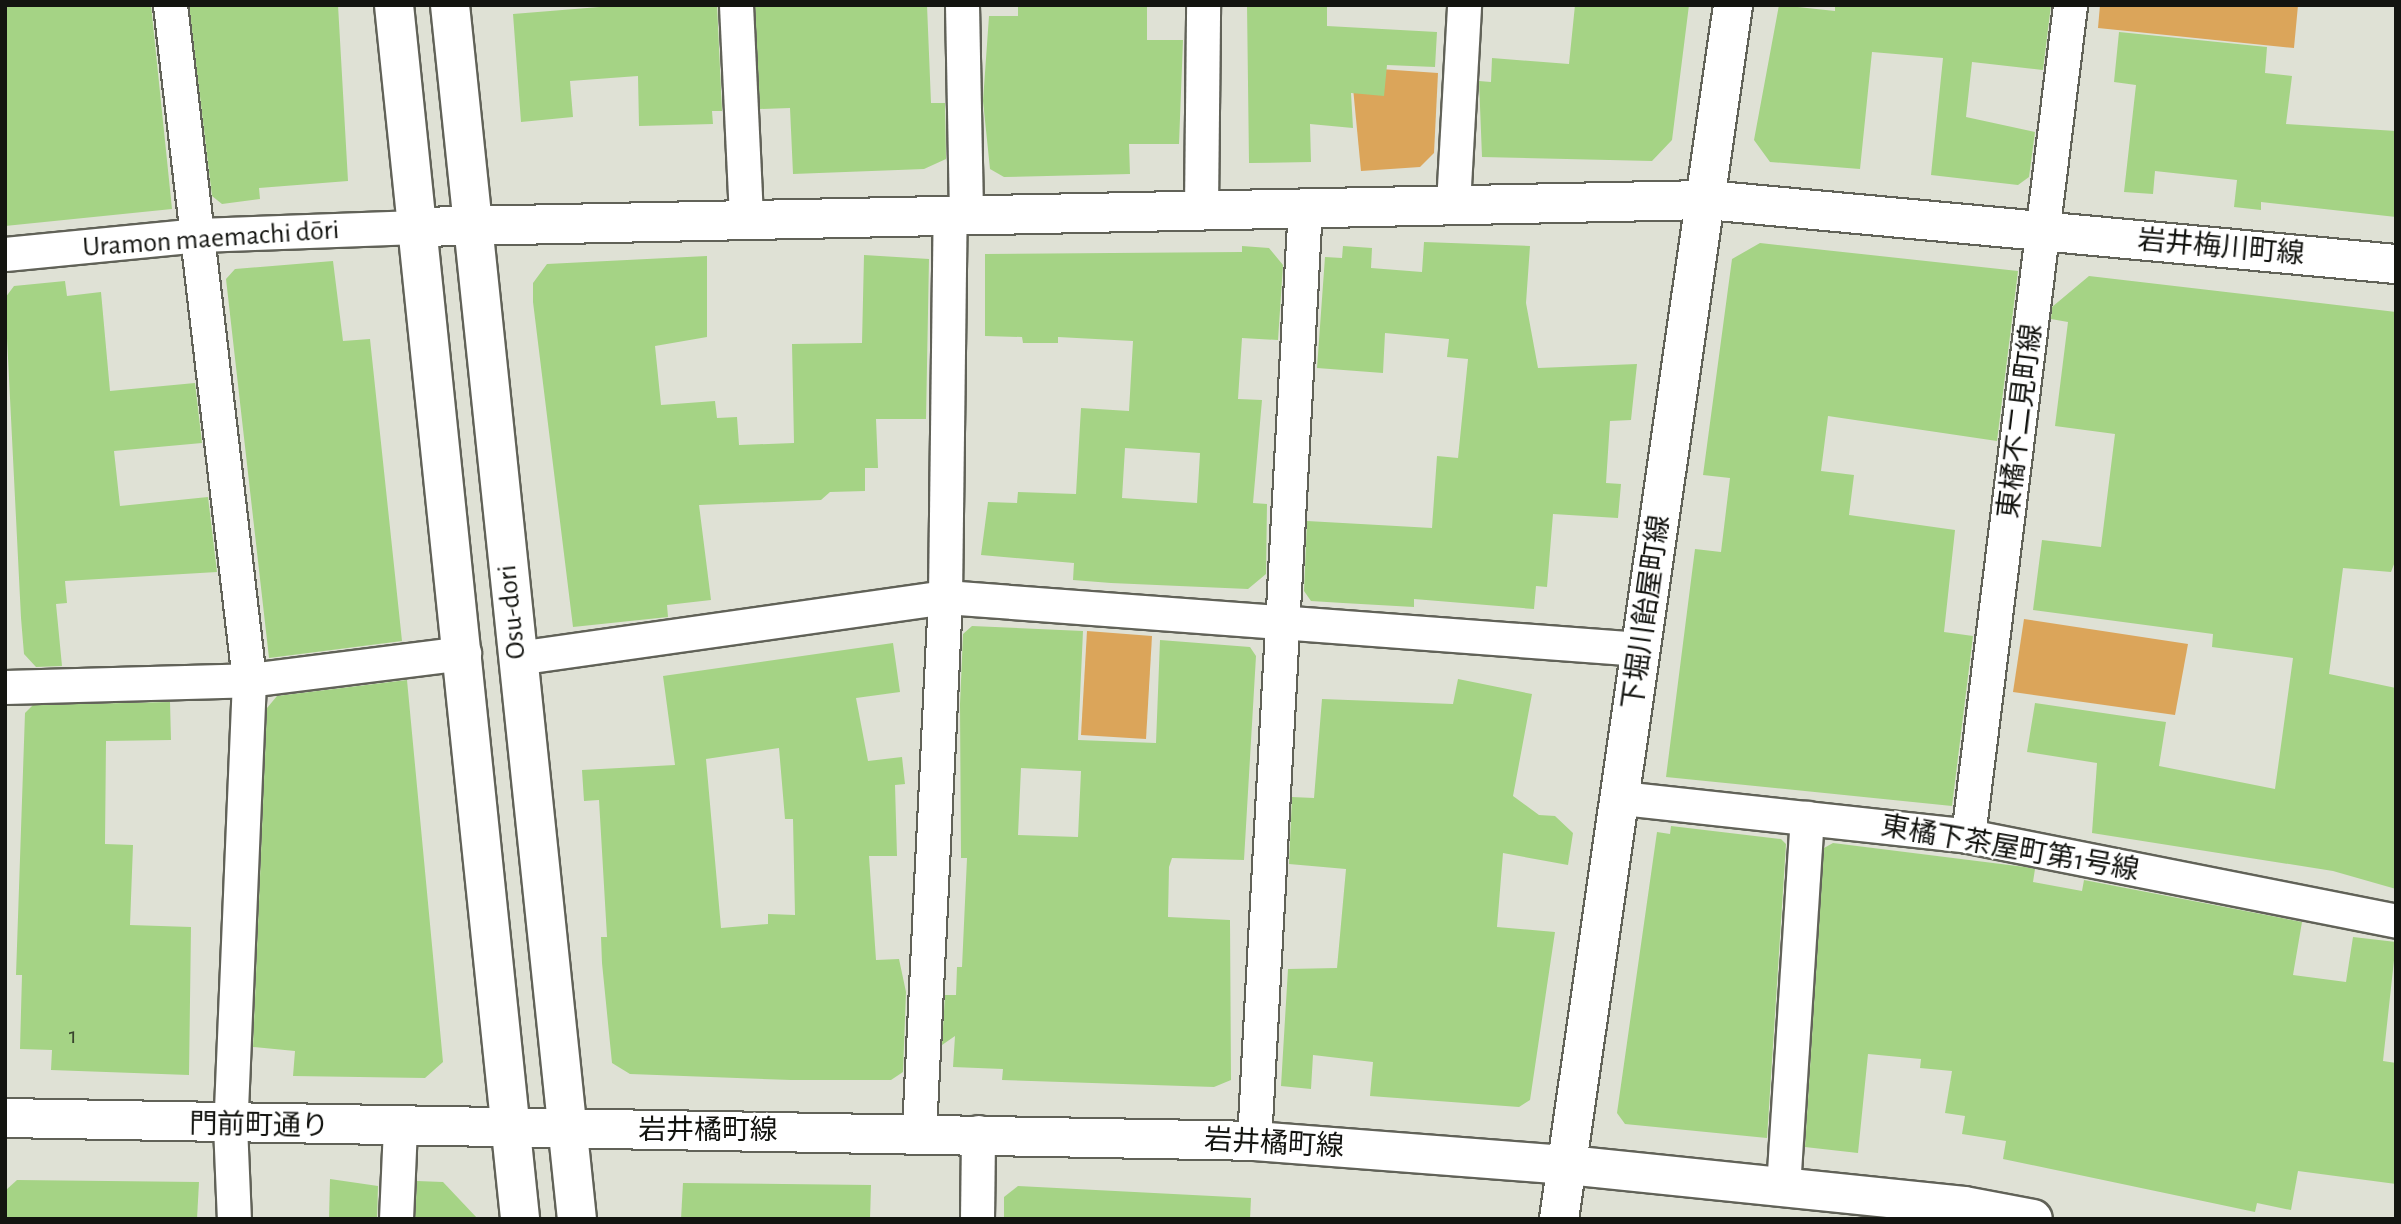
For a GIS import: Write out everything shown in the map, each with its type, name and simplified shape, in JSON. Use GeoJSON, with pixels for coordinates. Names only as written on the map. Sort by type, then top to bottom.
{"type":"FeatureCollection","features":[{"type":"Feature","properties":{"kind":"street"},"geometry":{"type":"LineString","coordinates":[[170,5],[249,680],[230,1125],[234,1219]]}},
{"type":"Feature","properties":{"kind":"street","name":"Osu-dori"},"geometry":{"type":"LineString","coordinates":[[394,5],[464,653],[520,1219]]}},
{"type":"Feature","properties":{"kind":"street","name":"Osu-dori"},"geometry":{"type":"LineString","coordinates":[[450,5],[577,1219]]}},
{"type":"Feature","properties":{"kind":"street"},"geometry":{"type":"LineString","coordinates":[[736,5],[746,219]]}},
{"type":"Feature","properties":{"kind":"street"},"geometry":{"type":"LineString","coordinates":[[919,1131],[945,597],[962,5]]}},
{"type":"Feature","properties":{"kind":"street"},"geometry":{"type":"LineString","coordinates":[[1201,208],[1203,5]]}},
{"type":"Feature","properties":{"kind":"street"},"geometry":{"type":"LineString","coordinates":[[1453,204],[1464,5]]}},
{"type":"Feature","properties":{"kind":"street","name":"下堀川飴屋町線"},"geometry":{"type":"LineString","coordinates":[[1559,1219],[1733,5]]}},
{"type":"Feature","properties":{"kind":"street","name":"東橘不二見町線"},"geometry":{"type":"LineString","coordinates":[[1968,836],[2045,232],[2070,5]]}},
{"type":"Feature","properties":{"kind":"street","name":"岩井梅川町線"},"geometry":{"type":"LineString","coordinates":[[417,227],[1201,208],[1707,200],[2396,264]]}},
{"type":"Feature","properties":{"kind":"street"},"geometry":{"type":"LineString","coordinates":[[1254,1141],[1280,622],[1305,206]]}},
{"type":"Feature","properties":{"kind":"street","name":"Uramon maemachi dōri"},"geometry":{"type":"LineString","coordinates":[[5,254],[199,235],[417,227]]}},
{"type":"Feature","properties":{"kind":"street"},"geometry":{"type":"LineString","coordinates":[[517,658],[945,597],[1640,649]]}},
{"type":"Feature","properties":{"kind":"street"},"geometry":{"type":"LineString","coordinates":[[5,687],[249,680],[464,653]]}},
{"type":"Feature","properties":{"kind":"street","name":"東橘下茶屋町第1号線"},"geometry":{"type":"LineString","coordinates":[[1621,798],[1968,836],[2396,921]]}},
{"type":"Feature","properties":{"kind":"street"},"geometry":{"type":"LineString","coordinates":[[1783,1187],[1807,818]]}},
{"type":"Feature","properties":{"kind":"street","name":"門前町通り"},"geometry":{"type":"LineString","coordinates":[[5,1118],[512,1131]]}},
{"type":"Feature","properties":{"kind":"street"},"geometry":{"type":"LineString","coordinates":[[396,1219],[400,1129]]}},
{"type":"Feature","properties":{"kind":"street","name":"岩井橘町線"},"geometry":{"type":"LineString","coordinates":[[512,1131],[919,1131],[1254,1141],[1568,1165],[1783,1187],[2033,1219]]}},
{"type":"Feature","properties":{"kind":"street"},"geometry":{"type":"LineString","coordinates":[[977,1219],[978,1132]]}},
{"type":"Feature","properties":{"kind":"shaded area"},"geometry":{"type":"Polygon","coordinates":[[[2100,5],[2298,5],[2294,48],[2098,28],[2100,5]]]}},
{"type":"Feature","properties":{"kind":"shaded area"},"geometry":{"type":"Polygon","coordinates":[[[1351,67],[1438,73],[1434,153],[1420,167],[1361,171],[1351,67]]]}},
{"type":"Feature","properties":{"kind":"shaded area"},"geometry":{"type":"Polygon","coordinates":[[[2024,619],[2188,644],[2175,715],[2013,692],[2024,619]]]}},
{"type":"Feature","properties":{"kind":"shaded area"},"geometry":{"type":"Polygon","coordinates":[[[1087,631],[1152,636],[1146,739],[1081,735],[1087,631]]]}},
{"type":"Feature","properties":{"kind":"building"},"geometry":{"type":"Polygon","coordinates":[[[5,5],[151,5],[172,209],[5,226],[5,5]]]}},
{"type":"Feature","properties":{"kind":"building"},"geometry":{"type":"Polygon","coordinates":[[[189,5],[338,5],[348,181],[259,188],[260,199],[222,204],[212,196],[189,5]]]}},
{"type":"Feature","properties":{"kind":"building"},"geometry":{"type":"Polygon","coordinates":[[[624,5],[717,5],[722,111],[712,111],[713,124],[639,126],[638,76],[570,81],[573,117],[521,122],[513,14],[624,5]]]}},
{"type":"Feature","properties":{"kind":"building"},"geometry":{"type":"Polygon","coordinates":[[[755,5],[927,5],[931,103],[945,103],[946,159],[924,169],[793,174],[790,108],[760,109],[755,5]]]}},
{"type":"Feature","properties":{"kind":"building"},"geometry":{"type":"Polygon","coordinates":[[[1018,5],[1147,5],[1147,40],[1183,40],[1179,144],[1129,144],[1130,174],[1004,177],[990,169],[983,101],[989,16],[1018,16],[1018,5]]]}},
{"type":"Feature","properties":{"kind":"building"},"geometry":{"type":"Polygon","coordinates":[[[1247,5],[1327,5],[1327,26],[1437,32],[1435,67],[1387,65],[1384,96],[1351,93],[1353,128],[1310,124],[1311,162],[1249,163],[1247,5]]]}},
{"type":"Feature","properties":{"kind":"building"},"geometry":{"type":"Polygon","coordinates":[[[1575,5],[1689,5],[1672,140],[1652,161],[1482,157],[1479,81],[1491,82],[1492,58],[1569,64],[1575,5]]]}},
{"type":"Feature","properties":{"kind":"building"},"geometry":{"type":"Polygon","coordinates":[[[1779,5],[1835,11],[1835,5],[2051,5],[2043,70],[1972,62],[1966,117],[2035,132],[2029,177],[2018,185],[1931,175],[1943,58],[1872,52],[1860,169],[1770,162],[1754,140],[1779,5]]]}},
{"type":"Feature","properties":{"kind":"building"},"geometry":{"type":"Polygon","coordinates":[[[2119,32],[2267,47],[2265,73],[2292,76],[2286,124],[2396,131],[2396,217],[2261,202],[2261,210],[2234,207],[2237,180],[2155,171],[2153,194],[2124,192],[2136,85],[2114,82],[2119,32]]]}},
{"type":"Feature","properties":{"kind":"building"},"geometry":{"type":"Polygon","coordinates":[[[1424,242],[1530,246],[1526,303],[1538,368],[1637,364],[1631,420],[1610,421],[1606,483],[1621,484],[1618,518],[1553,514],[1547,587],[1536,586],[1534,609],[1414,599],[1414,607],[1311,601],[1304,591],[1307,521],[1432,528],[1437,456],[1458,458],[1468,359],[1447,357],[1449,339],[1385,333],[1383,373],[1317,368],[1325,257],[1342,258],[1343,246],[1372,248],[1371,268],[1422,272],[1424,242]]]}},
{"type":"Feature","properties":{"kind":"building"},"geometry":{"type":"Polygon","coordinates":[[[1760,243],[2018,271],[1997,441],[1828,416],[1821,471],[1854,475],[1849,515],[1955,530],[1944,632],[1973,636],[1952,806],[1666,777],[1695,549],[1721,552],[1730,478],[1703,475],[1732,259],[1760,243]]]}},
{"type":"Feature","properties":{"kind":"building"},"geometry":{"type":"Polygon","coordinates":[[[1242,246],[1269,248],[1283,265],[1278,340],[1242,338],[1238,399],[1262,400],[1253,503],[1267,504],[1266,574],[1248,589],[1111,583],[1073,580],[1074,563],[981,555],[988,502],[1017,503],[1018,492],[1076,494],[1081,408],[1129,411],[1133,341],[1058,337],[1058,343],[1023,343],[1022,337],[985,336],[985,254],[1242,252],[1242,246]],[[1125,448],[1122,498],[1197,503],[1200,453],[1125,448]]]}},
{"type":"Feature","properties":{"kind":"building"},"geometry":{"type":"Polygon","coordinates":[[[864,255],[929,259],[926,419],[876,419],[878,468],[865,468],[865,491],[830,492],[821,500],[699,505],[711,600],[667,605],[668,617],[573,627],[533,302],[533,283],[547,264],[707,256],[707,337],[655,346],[661,405],[715,401],[717,418],[737,417],[739,445],[794,443],[792,344],[862,343],[864,255]]]}},
{"type":"Feature","properties":{"kind":"building"},"geometry":{"type":"Polygon","coordinates":[[[333,261],[343,341],[370,339],[402,641],[269,658],[226,279],[235,269],[333,261]]]}},
{"type":"Feature","properties":{"kind":"building"},"geometry":{"type":"Polygon","coordinates":[[[2089,276],[2396,312],[2396,559],[2391,572],[2343,568],[2329,674],[2396,688],[2396,889],[2333,871],[2092,833],[2097,763],[2027,752],[2035,703],[2166,722],[2159,766],[2275,789],[2293,658],[2212,647],[2213,634],[2033,610],[2042,540],[2101,547],[2115,434],[2055,426],[2068,322],[2051,319],[2052,307],[2089,276]]]}},
{"type":"Feature","properties":{"kind":"building"},"geometry":{"type":"Polygon","coordinates":[[[65,281],[67,296],[101,292],[110,391],[195,383],[202,443],[114,451],[120,506],[208,497],[217,572],[65,581],[67,603],[56,604],[62,666],[36,667],[24,654],[5,298],[14,286],[65,281]]]}},
{"type":"Feature","properties":{"kind":"building"},"geometry":{"type":"Polygon","coordinates":[[[972,626],[1083,631],[1078,740],[1156,743],[1160,640],[1250,647],[1256,656],[1244,860],[1172,858],[1169,867],[1168,917],[1230,920],[1231,1080],[1214,1087],[1002,1080],[1003,1069],[953,1067],[955,1036],[942,1045],[945,995],[956,995],[957,967],[962,967],[967,858],[961,858],[960,704],[963,634],[972,626]],[[1021,768],[1018,835],[1078,837],[1081,771],[1021,768]]]}},
{"type":"Feature","properties":{"kind":"building"},"geometry":{"type":"Polygon","coordinates":[[[893,643],[900,692],[856,698],[868,761],[902,757],[905,784],[895,785],[897,856],[869,856],[876,960],[899,959],[906,992],[903,1072],[891,1080],[791,1080],[630,1074],[612,1063],[602,963],[601,937],[607,937],[599,800],[584,801],[582,770],[675,765],[663,676],[893,643]],[[779,748],[706,759],[721,928],[768,924],[768,914],[795,915],[793,819],[785,819],[779,748]]]}},
{"type":"Feature","properties":{"kind":"building"},"geometry":{"type":"Polygon","coordinates":[[[1458,679],[1532,694],[1513,796],[1539,815],[1555,816],[1573,833],[1568,865],[1503,853],[1497,927],[1555,932],[1530,1100],[1519,1107],[1370,1096],[1373,1062],[1313,1055],[1311,1089],[1281,1086],[1288,969],[1337,968],[1346,869],[1289,864],[1292,797],[1314,798],[1322,699],[1453,704],[1458,679]]]}},
{"type":"Feature","properties":{"kind":"building"},"geometry":{"type":"Polygon","coordinates":[[[407,680],[443,1062],[425,1078],[293,1076],[295,1051],[253,1047],[267,708],[277,696],[407,680]]]}},
{"type":"Feature","properties":{"kind":"building"},"geometry":{"type":"Polygon","coordinates":[[[170,702],[171,740],[106,741],[105,844],[133,845],[130,925],[191,927],[189,1075],[51,1070],[52,1050],[20,1049],[22,975],[16,975],[25,713],[33,705],[170,702]]]}},
{"type":"Feature","properties":{"kind":"building"},"geometry":{"type":"Polygon","coordinates":[[[1671,826],[1781,839],[1786,844],[1767,1138],[1625,1124],[1617,1113],[1657,832],[1670,834],[1671,826]]]}},
{"type":"Feature","properties":{"kind":"building"},"geometry":{"type":"Polygon","coordinates":[[[1833,843],[2025,867],[2035,869],[2033,882],[2082,891],[2084,880],[2302,922],[2293,975],[2346,982],[2353,937],[2396,942],[2383,1061],[2396,1063],[2396,1184],[2298,1171],[2291,1210],[2257,1203],[2255,1212],[2003,1159],[2006,1141],[1962,1134],[1965,1116],[1945,1113],[1952,1071],[1920,1068],[1921,1059],[1868,1054],[1858,1153],[1805,1147],[1824,848],[1833,843]]]}},
{"type":"Feature","properties":{"kind":"building"},"geometry":{"type":"Polygon","coordinates":[[[330,1179],[378,1186],[377,1219],[329,1219],[330,1179]]]}},
{"type":"Feature","properties":{"kind":"building"},"geometry":{"type":"Polygon","coordinates":[[[17,1180],[199,1182],[197,1219],[5,1219],[6,1190],[17,1180]]]}},
{"type":"Feature","properties":{"kind":"building"},"geometry":{"type":"Polygon","coordinates":[[[417,1181],[443,1182],[477,1218],[415,1219],[417,1181]]]}},
{"type":"Feature","properties":{"kind":"building"},"geometry":{"type":"Polygon","coordinates":[[[683,1183],[871,1185],[870,1219],[681,1219],[683,1183]]]}},
{"type":"Feature","properties":{"kind":"building"},"geometry":{"type":"Polygon","coordinates":[[[1018,1186],[1251,1198],[1250,1219],[1004,1219],[1004,1197],[1018,1186]]]}}]}
